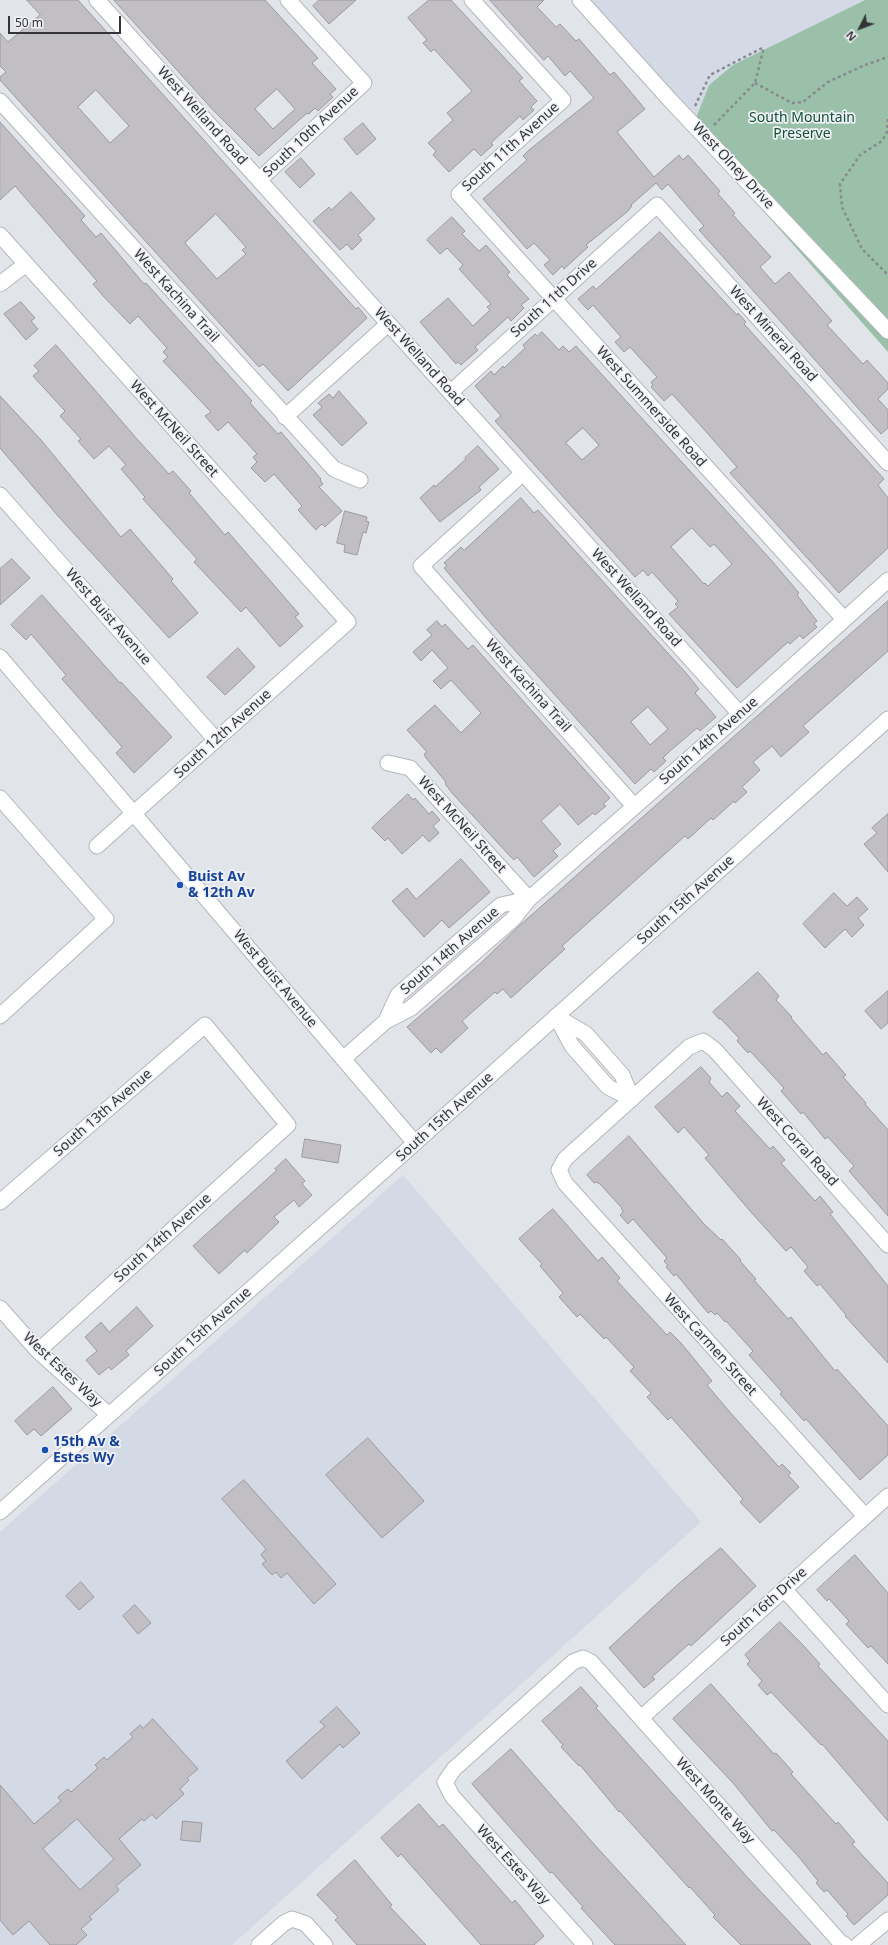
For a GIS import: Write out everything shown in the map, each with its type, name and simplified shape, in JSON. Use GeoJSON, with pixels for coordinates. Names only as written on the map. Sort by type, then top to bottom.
{"type":"FeatureCollection","features":[{"type":"Feature","properties":{"kind":"street","name":"West Welland Road"},"geometry":{"type":"LineString","coordinates":[[97,0],[740,714]]}},
{"type":"Feature","properties":{"kind":"street","name":"South 10th Avenue"},"geometry":{"type":"LineString","coordinates":[[259,180],[364,83],[288,0]]}},
{"type":"Feature","properties":{"kind":"street","name":"South 11th Avenue"},"geometry":{"type":"LineString","coordinates":[[458,194],[563,100],[472,0]]}},
{"type":"Feature","properties":{"kind":"street","name":"West Olney Drive"},"geometry":{"type":"LineString","coordinates":[[580,0],[688,119],[888,331]]}},
{"type":"Feature","properties":{"kind":"street","name":"West Kachina Trail"},"geometry":{"type":"LineString","coordinates":[[0,101],[334,470],[360,480]]}},
{"type":"Feature","properties":{"kind":"street","name":"West Summerside Road"},"geometry":{"type":"LineString","coordinates":[[458,194],[844,619]]}},
{"type":"Feature","properties":{"kind":"street","name":"South 11th Drive"},"geometry":{"type":"LineString","coordinates":[[451,392],[657,205]]}},
{"type":"Feature","properties":{"kind":"street","name":"West Mineral Road"},"geometry":{"type":"LineString","coordinates":[[657,205],[888,463]]}},
{"type":"Feature","properties":{"kind":"street","name":"West McNeil Street"},"geometry":{"type":"LineString","coordinates":[[0,235],[348,622]]}},
{"type":"Feature","properties":{"kind":"street"},"geometry":{"type":"LineString","coordinates":[[0,284],[26,264]]}},
{"type":"Feature","properties":{"kind":"street"},"geometry":{"type":"LineString","coordinates":[[285,417],[388,324]]}},
{"type":"Feature","properties":{"kind":"street","name":"West Kachina Trail"},"geometry":{"type":"LineString","coordinates":[[523,473],[421,566],[634,806]]}},
{"type":"Feature","properties":{"kind":"street","name":"West Buist Avenue"},"geometry":{"type":"LineString","coordinates":[[0,495],[216,740]]}},
{"type":"Feature","properties":{"kind":"street","name":"South 14th Avenue"},"geometry":{"type":"LineString","coordinates":[[343,1059],[386,1020],[411,1008],[513,919],[529,899],[740,714],[888,580]]}},
{"type":"Feature","properties":{"kind":"street","name":"South 12th Avenue"},"geometry":{"type":"LineString","coordinates":[[97,846],[348,622]]}},
{"type":"Feature","properties":{"kind":"street","name":"West Buist Avenue"},"geometry":{"type":"LineString","coordinates":[[0,657],[415,1143]]}},
{"type":"Feature","properties":{"kind":"street","name":"South 15th Avenue"},"geometry":{"type":"LineString","coordinates":[[0,1512],[888,719]]}},
{"type":"Feature","properties":{"kind":"street","name":"West McNeil Street"},"geometry":{"type":"LineString","coordinates":[[388,763],[410,768],[529,899]]}},
{"type":"Feature","properties":{"kind":"street"},"geometry":{"type":"LineString","coordinates":[[0,798],[106,919],[0,1016]]}},
{"type":"Feature","properties":{"kind":"street","name":"South 14th Avenue"},"geometry":{"type":"LineString","coordinates":[[386,1020],[398,995],[415,982],[501,906],[529,899]]}},
{"type":"Feature","properties":{"kind":"street"},"geometry":{"type":"LineString","coordinates":[[415,982],[426,994]]}},
{"type":"Feature","properties":{"kind":"street"},"geometry":{"type":"LineString","coordinates":[[556,1016],[586,1034],[622,1075],[632,1099]]}},
{"type":"Feature","properties":{"kind":"street"},"geometry":{"type":"LineString","coordinates":[[556,1016],[572,1046],[608,1087],[632,1099]]}},
{"type":"Feature","properties":{"kind":"street","name":"South 13th Avenue"},"geometry":{"type":"LineString","coordinates":[[0,1202],[205,1025],[288,1125]]}},
{"type":"Feature","properties":{"kind":"street","name":"West Corral Road"},"geometry":{"type":"LineString","coordinates":[[632,1099],[689,1047],[703,1041],[715,1050],[888,1245]]}},
{"type":"Feature","properties":{"kind":"street"},"geometry":{"type":"LineString","coordinates":[[592,1068],[605,1056]]}},
{"type":"Feature","properties":{"kind":"street","name":"West Carmen Street"},"geometry":{"type":"LineString","coordinates":[[632,1099],[565,1159],[559,1170],[570,1188],[865,1516]]}},
{"type":"Feature","properties":{"kind":"street","name":"South 14th Avenue"},"geometry":{"type":"LineString","coordinates":[[38,1351],[288,1125]]}},
{"type":"Feature","properties":{"kind":"street","name":"West Estes Way"},"geometry":{"type":"LineString","coordinates":[[0,1308],[38,1351],[110,1415]]}},
{"type":"Feature","properties":{"kind":"street","name":"South 16th Drive"},"geometry":{"type":"LineString","coordinates":[[641,1718],[888,1496]]}},
{"type":"Feature","properties":{"kind":"street"},"geometry":{"type":"LineString","coordinates":[[784,1589],[888,1705]]}},
{"type":"Feature","properties":{"kind":"street","name":"West Monte Way"},"geometry":{"type":"LineString","coordinates":[[445,1782],[454,1769],[573,1662],[583,1658],[591,1662],[834,1936],[845,1945]]}},
{"type":"Feature","properties":{"kind":"street","name":"West Estes Way"},"geometry":{"type":"LineString","coordinates":[[445,1782],[452,1796],[585,1945]]}},
{"type":"Feature","properties":{"kind":"street"},"geometry":{"type":"LineString","coordinates":[[259,1945],[284,1923],[292,1919],[306,1924],[325,1945]]}},
{"type":"Feature","properties":{"kind":"street"},"geometry":{"type":"LineString","coordinates":[[858,1945],[888,1920]]}},
{"type":"Feature","properties":{"kind":"path"},"geometry":{"type":"LineString","coordinates":[[688,119],[710,75],[764,47],[755,83],[703,135]]}},
{"type":"Feature","properties":{"kind":"path"},"geometry":{"type":"LineString","coordinates":[[755,83],[792,103],[803,102],[828,82],[865,65],[888,57]]}},
{"type":"Feature","properties":{"kind":"path"},"geometry":{"type":"LineString","coordinates":[[888,119],[887,132],[882,141],[860,155],[840,184],[842,207],[862,249],[888,275]]}},
{"type":"Feature","properties":{"kind":"shaded area"},"geometry":{"type":"Polygon","coordinates":[[[591,0],[865,0],[733,65],[709,85],[696,118],[591,0]]]}},
{"type":"Feature","properties":{"kind":"shaded area"},"geometry":{"type":"Polygon","coordinates":[[[403,1175],[701,1522],[232,1945],[0,1945],[0,1532],[403,1175]]]}},
{"type":"Feature","properties":{"kind":"green space","name":"South Mountain Preserve"},"geometry":{"type":"Polygon","coordinates":[[[577,0],[591,0],[696,118],[709,85],[733,65],[865,0],[888,0],[888,352],[577,0]]]}},
{"type":"Feature","properties":{"kind":"building"},"geometry":{"type":"Polygon","coordinates":[[[27,0],[78,0],[356,309],[358,307],[367,318],[288,391],[263,364],[259,367],[0,80],[0,77],[6,72],[0,66],[0,33],[8,42],[40,15],[27,0]],[[96,90],[78,107],[110,143],[129,126],[96,90]],[[216,214],[185,243],[217,279],[246,254],[242,250],[246,247],[216,214]]]}},
{"type":"Feature","properties":{"kind":"building"},"geometry":{"type":"Polygon","coordinates":[[[114,0],[265,0],[318,58],[312,63],[336,89],[330,94],[333,97],[318,111],[315,108],[309,114],[307,113],[259,156],[213,110],[114,0]],[[277,89],[255,109],[273,129],[295,109],[277,89]]]}},
{"type":"Feature","properties":{"kind":"building"},"geometry":{"type":"Polygon","coordinates":[[[319,0],[356,0],[329,24],[313,6],[319,0]]]}},
{"type":"Feature","properties":{"kind":"building"},"geometry":{"type":"Polygon","coordinates":[[[429,0],[451,0],[523,78],[519,81],[537,101],[531,107],[534,110],[523,120],[520,116],[491,143],[493,145],[481,156],[474,149],[449,172],[433,155],[436,151],[428,143],[453,120],[447,113],[472,91],[434,49],[431,52],[423,43],[427,40],[408,18],[429,0]]]}},
{"type":"Feature","properties":{"kind":"building"},"geometry":{"type":"Polygon","coordinates":[[[490,0],[544,0],[537,7],[556,27],[560,24],[576,41],[579,39],[610,75],[614,72],[645,109],[617,132],[654,177],[679,155],[683,160],[688,155],[720,191],[718,194],[735,213],[733,215],[771,257],[760,267],[775,284],[789,272],[832,321],[827,325],[863,364],[867,360],[888,383],[888,389],[878,399],[888,410],[888,428],[881,434],[699,230],[704,226],[668,184],[662,190],[656,183],[631,205],[632,206],[627,212],[586,245],[588,247],[564,269],[562,266],[553,275],[544,265],[550,260],[534,243],[527,249],[483,199],[527,160],[523,156],[529,150],[594,98],[570,71],[565,76],[548,56],[544,60],[490,0]]]}},
{"type":"Feature","properties":{"kind":"building"},"geometry":{"type":"Polygon","coordinates":[[[0,122],[85,216],[81,220],[96,237],[101,233],[144,284],[146,283],[252,401],[250,403],[278,434],[281,432],[321,479],[320,480],[323,484],[319,487],[342,511],[325,527],[322,524],[316,530],[298,510],[302,506],[274,474],[265,482],[251,468],[257,462],[253,457],[257,454],[228,422],[218,431],[205,416],[211,412],[163,361],[168,357],[163,352],[167,348],[138,316],[130,324],[104,297],[93,284],[97,281],[15,186],[0,200],[0,122]]]}},
{"type":"Feature","properties":{"kind":"building"},"geometry":{"type":"Polygon","coordinates":[[[363,123],[376,139],[357,155],[344,139],[363,123]]]}},
{"type":"Feature","properties":{"kind":"building"},"geometry":{"type":"Polygon","coordinates":[[[301,158],[315,174],[300,188],[285,172],[301,158]]]}},
{"type":"Feature","properties":{"kind":"building"},"geometry":{"type":"Polygon","coordinates":[[[351,192],[375,219],[358,235],[362,240],[352,250],[347,244],[340,250],[313,221],[329,207],[331,210],[351,192]]]}},
{"type":"Feature","properties":{"kind":"building"},"geometry":{"type":"Polygon","coordinates":[[[452,217],[465,231],[462,234],[479,251],[486,245],[510,272],[507,275],[529,299],[521,305],[524,308],[511,321],[508,317],[475,347],[478,350],[461,365],[458,362],[456,364],[420,322],[448,298],[473,326],[490,310],[487,307],[491,304],[459,269],[463,265],[447,248],[440,254],[427,240],[452,217]]]}},
{"type":"Feature","properties":{"kind":"building"},"geometry":{"type":"Polygon","coordinates":[[[660,232],[737,315],[738,313],[746,322],[744,324],[884,479],[878,485],[888,498],[888,548],[839,593],[730,473],[737,467],[701,426],[672,394],[664,401],[651,387],[653,385],[651,382],[657,377],[630,347],[624,352],[615,342],[621,337],[593,305],[588,310],[578,299],[593,286],[596,289],[660,232]]]}},
{"type":"Feature","properties":{"kind":"building"},"geometry":{"type":"Polygon","coordinates":[[[21,302],[35,318],[31,321],[38,329],[26,340],[4,314],[21,302]]]}},
{"type":"Feature","properties":{"kind":"building"},"geometry":{"type":"Polygon","coordinates":[[[542,332],[559,350],[563,346],[569,352],[576,346],[772,561],[799,593],[797,595],[817,621],[814,624],[817,627],[803,639],[800,635],[790,644],[788,642],[737,688],[669,614],[678,607],[675,604],[678,601],[652,572],[648,576],[643,570],[635,577],[495,421],[501,416],[475,386],[491,371],[494,375],[503,366],[504,368],[525,348],[523,345],[535,334],[537,336],[542,332]],[[583,428],[566,443],[582,460],[599,445],[583,428]],[[692,528],[671,547],[704,584],[705,583],[708,586],[732,564],[714,544],[710,547],[692,528]]]}},
{"type":"Feature","properties":{"kind":"building"},"geometry":{"type":"Polygon","coordinates":[[[56,345],[137,439],[169,474],[173,471],[191,491],[189,493],[225,535],[228,532],[299,614],[295,617],[303,626],[280,647],[246,607],[241,612],[194,562],[197,559],[143,499],[145,497],[121,469],[126,465],[109,446],[94,459],[78,441],[81,439],[60,416],[65,411],[33,376],[39,371],[34,366],[56,345]]]}},
{"type":"Feature","properties":{"kind":"building"},"geometry":{"type":"Polygon","coordinates":[[[339,391],[367,423],[342,446],[313,415],[322,407],[318,403],[329,394],[333,398],[339,391]]]}},
{"type":"Feature","properties":{"kind":"building"},"geometry":{"type":"Polygon","coordinates":[[[0,396],[41,440],[121,537],[130,529],[173,579],[171,581],[198,613],[169,638],[58,516],[0,448],[0,396]]]}},
{"type":"Feature","properties":{"kind":"building"},"geometry":{"type":"Polygon","coordinates":[[[478,446],[499,469],[479,487],[481,490],[440,522],[420,498],[434,485],[435,487],[478,446]]]}},
{"type":"Feature","properties":{"kind":"building"},"geometry":{"type":"Polygon","coordinates":[[[521,498],[534,513],[538,510],[686,673],[699,689],[695,693],[716,717],[700,731],[697,728],[663,758],[666,761],[654,772],[651,769],[635,784],[492,625],[444,568],[447,566],[444,563],[461,547],[464,550],[521,498]],[[648,707],[631,722],[650,745],[668,729],[648,707]]]}},
{"type":"Feature","properties":{"kind":"building"},"geometry":{"type":"Polygon","coordinates":[[[345,511],[367,517],[366,521],[369,522],[366,533],[363,532],[357,555],[344,552],[345,545],[337,543],[345,511]]]}},
{"type":"Feature","properties":{"kind":"building"},"geometry":{"type":"Polygon","coordinates":[[[12,559],[30,578],[0,605],[0,569],[12,559]]]}},
{"type":"Feature","properties":{"kind":"building"},"geometry":{"type":"Polygon","coordinates":[[[42,595],[120,683],[121,682],[172,737],[134,773],[116,753],[122,747],[62,679],[66,675],[31,634],[26,640],[11,625],[42,595]]]}},
{"type":"Feature","properties":{"kind":"building"},"geometry":{"type":"Polygon","coordinates":[[[888,601],[888,651],[803,726],[809,732],[781,757],[772,746],[753,762],[760,770],[742,787],[747,792],[735,803],[734,801],[713,820],[711,818],[688,839],[685,836],[562,946],[565,949],[511,998],[503,989],[497,994],[495,992],[462,1021],[468,1028],[441,1053],[436,1048],[431,1053],[407,1027],[481,963],[519,926],[888,601]]]}},
{"type":"Feature","properties":{"kind":"building"},"geometry":{"type":"Polygon","coordinates":[[[437,621],[442,627],[445,624],[468,649],[473,645],[610,798],[603,804],[606,806],[595,815],[593,813],[578,825],[560,804],[541,821],[561,844],[553,851],[558,856],[534,877],[517,857],[514,860],[508,854],[452,793],[445,781],[426,758],[424,754],[427,752],[407,730],[435,705],[461,733],[481,713],[451,680],[441,689],[433,681],[448,668],[432,650],[421,661],[413,652],[432,635],[427,630],[437,621]]]}},
{"type":"Feature","properties":{"kind":"building"},"geometry":{"type":"Polygon","coordinates":[[[238,648],[255,667],[225,695],[207,677],[238,648]]]}},
{"type":"Feature","properties":{"kind":"building"},"geometry":{"type":"Polygon","coordinates":[[[408,794],[413,800],[415,798],[429,814],[432,811],[440,820],[433,826],[439,833],[429,842],[423,835],[402,854],[388,838],[385,841],[372,828],[408,794]]]}},
{"type":"Feature","properties":{"kind":"building"},"geometry":{"type":"Polygon","coordinates":[[[888,814],[888,872],[864,844],[877,833],[872,828],[888,814]]]}},
{"type":"Feature","properties":{"kind":"building"},"geometry":{"type":"Polygon","coordinates":[[[461,859],[490,892],[449,928],[442,920],[424,937],[392,901],[407,888],[416,899],[461,859]]]}},
{"type":"Feature","properties":{"kind":"building"},"geometry":{"type":"Polygon","coordinates":[[[834,893],[847,906],[857,897],[868,909],[858,918],[864,925],[852,937],[845,929],[825,948],[803,924],[834,893]]]}},
{"type":"Feature","properties":{"kind":"building"},"geometry":{"type":"Polygon","coordinates":[[[758,972],[779,996],[776,1000],[823,1055],[826,1052],[846,1075],[843,1077],[888,1130],[888,1216],[849,1171],[854,1166],[828,1137],[825,1139],[803,1112],[801,1114],[781,1091],[784,1088],[750,1051],[748,1053],[737,1041],[739,1038],[713,1012],[758,972]]]}},
{"type":"Feature","properties":{"kind":"building"},"geometry":{"type":"Polygon","coordinates":[[[888,991],[888,1023],[881,1029],[865,1011],[888,991]]]}},
{"type":"Feature","properties":{"kind":"building"},"geometry":{"type":"Polygon","coordinates":[[[701,1067],[711,1078],[709,1082],[722,1097],[727,1092],[740,1106],[735,1111],[770,1149],[773,1146],[785,1160],[781,1163],[815,1201],[820,1196],[833,1212],[830,1214],[888,1286],[888,1363],[845,1316],[846,1315],[820,1284],[817,1286],[804,1271],[808,1267],[791,1247],[786,1251],[750,1211],[705,1158],[709,1155],[684,1127],[678,1133],[655,1107],[701,1067]]]}},
{"type":"Feature","properties":{"kind":"building"},"geometry":{"type":"Polygon","coordinates":[[[629,1136],[704,1224],[721,1240],[722,1239],[741,1260],[740,1261],[756,1279],[754,1280],[788,1319],[791,1317],[835,1371],[837,1369],[888,1426],[888,1455],[860,1480],[806,1419],[804,1421],[780,1394],[782,1392],[749,1355],[753,1351],[717,1313],[715,1315],[711,1311],[708,1313],[676,1274],[674,1276],[666,1267],[668,1266],[664,1261],[667,1258],[633,1219],[628,1224],[620,1215],[623,1212],[621,1207],[600,1184],[596,1182],[594,1183],[587,1175],[629,1136]]]}},
{"type":"Feature","properties":{"kind":"building"},"geometry":{"type":"Polygon","coordinates":[[[305,1139],[341,1145],[338,1163],[302,1157],[305,1139]]]}},
{"type":"Feature","properties":{"kind":"building"},"geometry":{"type":"Polygon","coordinates":[[[286,1159],[305,1181],[302,1184],[312,1195],[299,1207],[294,1200],[274,1217],[279,1222],[247,1253],[245,1250],[219,1274],[193,1246],[277,1170],[275,1169],[286,1159]]]}},
{"type":"Feature","properties":{"kind":"building"},"geometry":{"type":"Polygon","coordinates":[[[553,1209],[598,1261],[602,1257],[620,1278],[617,1281],[667,1335],[670,1332],[681,1343],[712,1381],[707,1385],[728,1410],[779,1467],[782,1464],[791,1473],[788,1475],[799,1487],[760,1523],[740,1502],[743,1499],[671,1417],[668,1420],[647,1397],[651,1393],[630,1371],[634,1367],[606,1337],[604,1339],[580,1314],[577,1317],[559,1297],[563,1293],[540,1266],[542,1264],[519,1239],[553,1209]]]}},
{"type":"Feature","properties":{"kind":"building"},"geometry":{"type":"Polygon","coordinates":[[[137,1307],[153,1326],[126,1351],[129,1355],[111,1370],[109,1367],[99,1375],[86,1360],[97,1351],[85,1337],[101,1322],[109,1332],[137,1307]]]}},
{"type":"Feature","properties":{"kind":"building"},"geometry":{"type":"Polygon","coordinates":[[[53,1387],[72,1409],[41,1436],[34,1429],[27,1435],[15,1421],[53,1387]]]}},
{"type":"Feature","properties":{"kind":"building"},"geometry":{"type":"Polygon","coordinates":[[[368,1438],[424,1501],[382,1538],[326,1475],[368,1438]]]}},
{"type":"Feature","properties":{"kind":"building"},"geometry":{"type":"Polygon","coordinates":[[[244,1480],[336,1584],[314,1604],[287,1573],[281,1578],[276,1572],[272,1575],[262,1564],[266,1561],[261,1555],[266,1549],[222,1499],[244,1480]]]}},
{"type":"Feature","properties":{"kind":"building"},"geometry":{"type":"Polygon","coordinates":[[[721,1548],[756,1586],[691,1646],[689,1644],[652,1677],[655,1679],[644,1688],[609,1648],[675,1587],[721,1548]]]}},
{"type":"Feature","properties":{"kind":"building"},"geometry":{"type":"Polygon","coordinates":[[[855,1555],[888,1593],[888,1664],[871,1646],[868,1648],[846,1624],[849,1621],[829,1599],[827,1601],[817,1590],[855,1555]]]}},
{"type":"Feature","properties":{"kind":"building"},"geometry":{"type":"Polygon","coordinates":[[[81,1582],[94,1597],[79,1610],[66,1596],[81,1582]]]}},
{"type":"Feature","properties":{"kind":"building"},"geometry":{"type":"Polygon","coordinates":[[[135,1605],[151,1623],[138,1634],[123,1616],[135,1605]]]}},
{"type":"Feature","properties":{"kind":"building"},"geometry":{"type":"Polygon","coordinates":[[[780,1622],[803,1645],[820,1664],[818,1666],[888,1741],[888,1821],[822,1744],[821,1745],[771,1692],[767,1695],[758,1685],[762,1681],[747,1664],[750,1661],[745,1655],[780,1622]]]}},
{"type":"Feature","properties":{"kind":"building"},"geometry":{"type":"Polygon","coordinates":[[[711,1684],[774,1754],[776,1753],[793,1772],[791,1774],[836,1824],[838,1822],[855,1842],[852,1844],[888,1883],[888,1895],[854,1925],[846,1916],[848,1914],[827,1890],[824,1892],[816,1883],[818,1881],[798,1856],[774,1830],[772,1831],[733,1783],[673,1719],[711,1684]]]}},
{"type":"Feature","properties":{"kind":"building"},"geometry":{"type":"Polygon","coordinates":[[[581,1687],[598,1706],[596,1708],[748,1878],[811,1945],[741,1945],[713,1917],[715,1915],[690,1887],[689,1888],[620,1811],[619,1812],[580,1765],[579,1766],[561,1747],[563,1745],[542,1721],[581,1687]]]}},
{"type":"Feature","properties":{"kind":"building"},"geometry":{"type":"Polygon","coordinates":[[[337,1707],[360,1733],[343,1748],[340,1744],[302,1779],[286,1761],[325,1726],[320,1722],[337,1707]]]}},
{"type":"Feature","properties":{"kind":"building"},"geometry":{"type":"Polygon","coordinates":[[[153,1719],[198,1769],[187,1778],[189,1780],[180,1789],[184,1794],[156,1819],[152,1814],[144,1821],[142,1819],[119,1839],[141,1865],[116,1886],[119,1890],[89,1917],[92,1919],[81,1929],[87,1935],[76,1945],[50,1945],[29,1921],[13,1935],[0,1920],[0,1785],[34,1824],[61,1801],[58,1797],[68,1789],[71,1792],[98,1768],[95,1765],[104,1757],[107,1760],[133,1737],[130,1734],[140,1725],[143,1728],[153,1719]],[[77,1819],[43,1849],[80,1890],[114,1859],[77,1819]]]}},
{"type":"Feature","properties":{"kind":"building"},"geometry":{"type":"Polygon","coordinates":[[[511,1749],[593,1843],[686,1945],[615,1945],[581,1908],[583,1907],[552,1872],[550,1873],[472,1784],[511,1749]]]}},
{"type":"Feature","properties":{"kind":"building"},"geometry":{"type":"Polygon","coordinates":[[[419,1804],[439,1827],[443,1824],[512,1903],[515,1900],[544,1936],[534,1945],[481,1945],[401,1854],[398,1857],[381,1838],[419,1804]]]}},
{"type":"Feature","properties":{"kind":"building"},"geometry":{"type":"Polygon","coordinates":[[[183,1821],[202,1823],[200,1842],[181,1840],[183,1821]]]}},
{"type":"Feature","properties":{"kind":"building"},"geometry":{"type":"Polygon","coordinates":[[[355,1860],[392,1905],[390,1907],[426,1945],[357,1945],[335,1920],[338,1917],[317,1895],[355,1860]]]}},
{"type":"Feature","properties":{"kind":"place","name":"Buist Av & 12th Av"},"geometry":{"type":"Point","coordinates":[180,885]}},
{"type":"Feature","properties":{"kind":"place","name":"15th Av & Estes Wy"},"geometry":{"type":"Point","coordinates":[45,1450]}}]}
